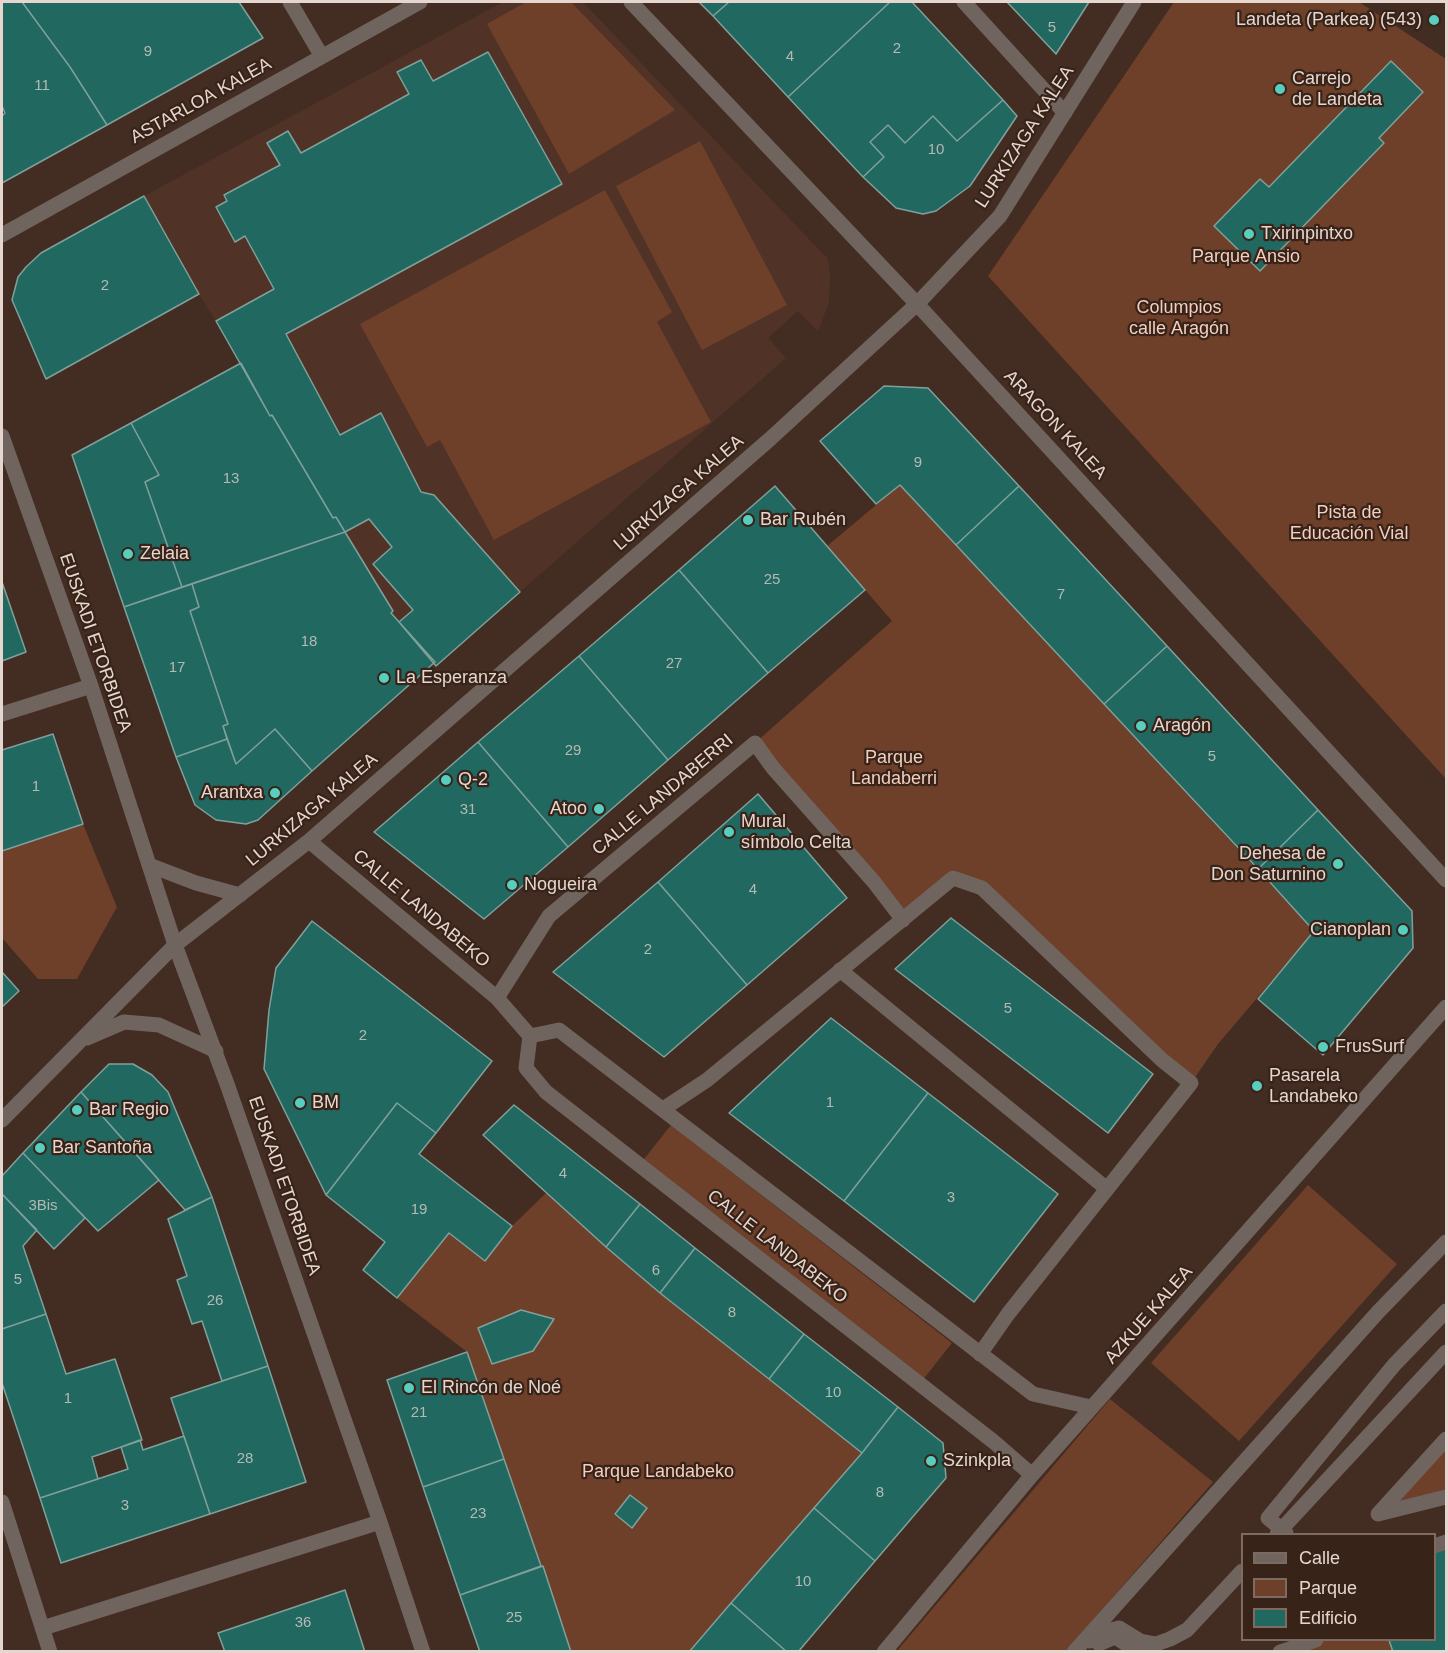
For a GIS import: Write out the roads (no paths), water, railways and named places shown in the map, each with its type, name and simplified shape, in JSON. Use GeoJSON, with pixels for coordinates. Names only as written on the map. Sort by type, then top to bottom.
{"type":"FeatureCollection","features":[{"type":"Feature","properties":{"kind":"street"},"geometry":{"type":"LineString","coordinates":[[290,2],[321,55]]}},
{"type":"Feature","properties":{"kind":"street","name":"ASTARLOA KALEA"},"geometry":{"type":"LineString","coordinates":[[2,235],[321,55],[420,2]]}},
{"type":"Feature","properties":{"kind":"street","name":"ARAGON KALEA"},"geometry":{"type":"LineString","coordinates":[[631,2],[917,304],[1446,880]]}},
{"type":"Feature","properties":{"kind":"street"},"geometry":{"type":"LineString","coordinates":[[964,2],[1065,113]]}},
{"type":"Feature","properties":{"kind":"street","name":"LURKIZAGA KALEA"},"geometry":{"type":"LineString","coordinates":[[3,1116],[175,945],[309,841],[770,439],[917,304],[1000,216],[1134,2]]}},
{"type":"Feature","properties":{"kind":"street","name":"EUSKADI ETORBIDEA"},"geometry":{"type":"LineString","coordinates":[[2,436],[91,686],[175,945],[216,1051],[423,1652]]}},
{"type":"Feature","properties":{"kind":"street"},"geometry":{"type":"LineString","coordinates":[[2,714],[91,686]]}},
{"type":"Feature","properties":{"kind":"street","name":"CALLE LANDABERRI"},"geometry":{"type":"LineString","coordinates":[[497,998],[549,916],[755,743],[772,768],[874,882],[903,920]]}},
{"type":"Feature","properties":{"kind":"street","name":"CALLE LANDABEKO"},"geometry":{"type":"LineString","coordinates":[[309,841],[497,998],[530,1036],[526,1068],[546,1092],[994,1442],[1032,1475]]}},
{"type":"Feature","properties":{"kind":"street"},"geometry":{"type":"LineString","coordinates":[[149,865],[196,883],[240,895]]}},
{"type":"Feature","properties":{"kind":"street"},"geometry":{"type":"LineString","coordinates":[[663,1109],[707,1080],[953,878],[982,888],[1162,1060],[1191,1083],[1008,1314],[980,1354]]}},
{"type":"Feature","properties":{"kind":"street"},"geometry":{"type":"LineString","coordinates":[[840,970],[1107,1189]]}},
{"type":"Feature","properties":{"kind":"street","name":"AZKUE KALEA"},"geometry":{"type":"LineString","coordinates":[[884,1652],[1091,1407],[1446,1007]]}},
{"type":"Feature","properties":{"kind":"street"},"geometry":{"type":"LineString","coordinates":[[78,1042],[124,1022],[159,1024],[216,1051]]}},
{"type":"Feature","properties":{"kind":"street"},"geometry":{"type":"LineString","coordinates":[[530,1036],[559,1030],[1033,1394],[1091,1407]]}},
{"type":"Feature","properties":{"kind":"street"},"geometry":{"type":"LineString","coordinates":[[1079,1650],[1370,1320],[1446,1242]]}},
{"type":"Feature","properties":{"kind":"street"},"geometry":{"type":"LineString","coordinates":[[1446,1311],[1394,1365],[1268,1518],[1281,1533],[1446,1352]]}},
{"type":"Feature","properties":{"kind":"street"},"geometry":{"type":"LineString","coordinates":[[1446,1439],[1378,1514],[1446,1497]]}},
{"type":"Feature","properties":{"kind":"street"},"geometry":{"type":"LineString","coordinates":[[2,1502],[50,1652]]}},
{"type":"Feature","properties":{"kind":"street"},"geometry":{"type":"LineString","coordinates":[[44,1628],[380,1522]]}},
{"type":"Feature","properties":{"kind":"street"},"geometry":{"type":"LineString","coordinates":[[1079,1650],[1103,1632],[1119,1628],[1140,1641],[1156,1644],[1170,1639],[1188,1630],[1241,1572]]}},
{"type":"Feature","properties":{"kind":"street"},"geometry":{"type":"LineString","coordinates":[[1159,1652],[1174,1647],[1189,1637],[1241,1581]]}},
{"type":"Feature","properties":{"kind":"street"},"geometry":{"type":"LineString","coordinates":[[1079,1650],[1115,1638],[1134,1649],[1145,1652]]}},
{"type":"Feature","properties":{"kind":"street"},"geometry":{"type":"LineString","coordinates":[[1280,1652],[1313,1641]]}},
{"type":"Feature","properties":{"kind":"place","name":"Landeta (Parkea) (543)"},"geometry":{"type":"Point","coordinates":[1434,20]}},
{"type":"Feature","properties":{"kind":"place","name":"Carrejo de Landeta"},"geometry":{"type":"Point","coordinates":[1280,89]}},
{"type":"Feature","properties":{"kind":"place","name":"Txirinpintxo"},"geometry":{"type":"Point","coordinates":[1249,234]}},
{"type":"Feature","properties":{"kind":"place","name":"Bar Rubén"},"geometry":{"type":"Point","coordinates":[748,520]}},
{"type":"Feature","properties":{"kind":"place","name":"Zelaia"},"geometry":{"type":"Point","coordinates":[128,554]}},
{"type":"Feature","properties":{"kind":"place","name":"La Esperanza"},"geometry":{"type":"Point","coordinates":[384,678]}},
{"type":"Feature","properties":{"kind":"place","name":"Aragón"},"geometry":{"type":"Point","coordinates":[1141,726]}},
{"type":"Feature","properties":{"kind":"place","name":"Q-2"},"geometry":{"type":"Point","coordinates":[446,780]}},
{"type":"Feature","properties":{"kind":"place","name":"Arantxa"},"geometry":{"type":"Point","coordinates":[275,793]}},
{"type":"Feature","properties":{"kind":"place","name":"Atoo"},"geometry":{"type":"Point","coordinates":[599,809]}},
{"type":"Feature","properties":{"kind":"place","name":"Mural símbolo Celta"},"geometry":{"type":"Point","coordinates":[729,832]}},
{"type":"Feature","properties":{"kind":"place","name":"Dehesa de Don Saturnino"},"geometry":{"type":"Point","coordinates":[1338,864]}},
{"type":"Feature","properties":{"kind":"place","name":"Nogueira"},"geometry":{"type":"Point","coordinates":[512,885]}},
{"type":"Feature","properties":{"kind":"place","name":"Cianoplan"},"geometry":{"type":"Point","coordinates":[1403,930]}},
{"type":"Feature","properties":{"kind":"place","name":"FrusSurf"},"geometry":{"type":"Point","coordinates":[1323,1047]}},
{"type":"Feature","properties":{"kind":"place","name":"Pasarela Landabeko"},"geometry":{"type":"Point","coordinates":[1257,1086]}},
{"type":"Feature","properties":{"kind":"place","name":"BM"},"geometry":{"type":"Point","coordinates":[300,1103]}},
{"type":"Feature","properties":{"kind":"place","name":"Bar Regio"},"geometry":{"type":"Point","coordinates":[77,1110]}},
{"type":"Feature","properties":{"kind":"place","name":"Bar Santoña"},"geometry":{"type":"Point","coordinates":[40,1148]}},
{"type":"Feature","properties":{"kind":"place","name":"El Rincón de Noé"},"geometry":{"type":"Point","coordinates":[409,1388]}},
{"type":"Feature","properties":{"kind":"place","name":"Szinkpla"},"geometry":{"type":"Point","coordinates":[931,1461]}},
{"type":"Feature","properties":{"kind":"park label","name":"Parque Ansio"},"geometry":{"type":"Point","coordinates":[1246,257]}},
{"type":"Feature","properties":{"kind":"park label","name":"Columpios calle Aragón"},"geometry":{"type":"Point","coordinates":[1179,318]}},
{"type":"Feature","properties":{"kind":"park label","name":"Pista de Educación Vial"},"geometry":{"type":"Point","coordinates":[1349,523]}},
{"type":"Feature","properties":{"kind":"park label","name":"Parque Landaberri"},"geometry":{"type":"Point","coordinates":[894,768]}},
{"type":"Feature","properties":{"kind":"park label","name":"Parque Landabeko"},"geometry":{"type":"Point","coordinates":[658,1472]}}]}
